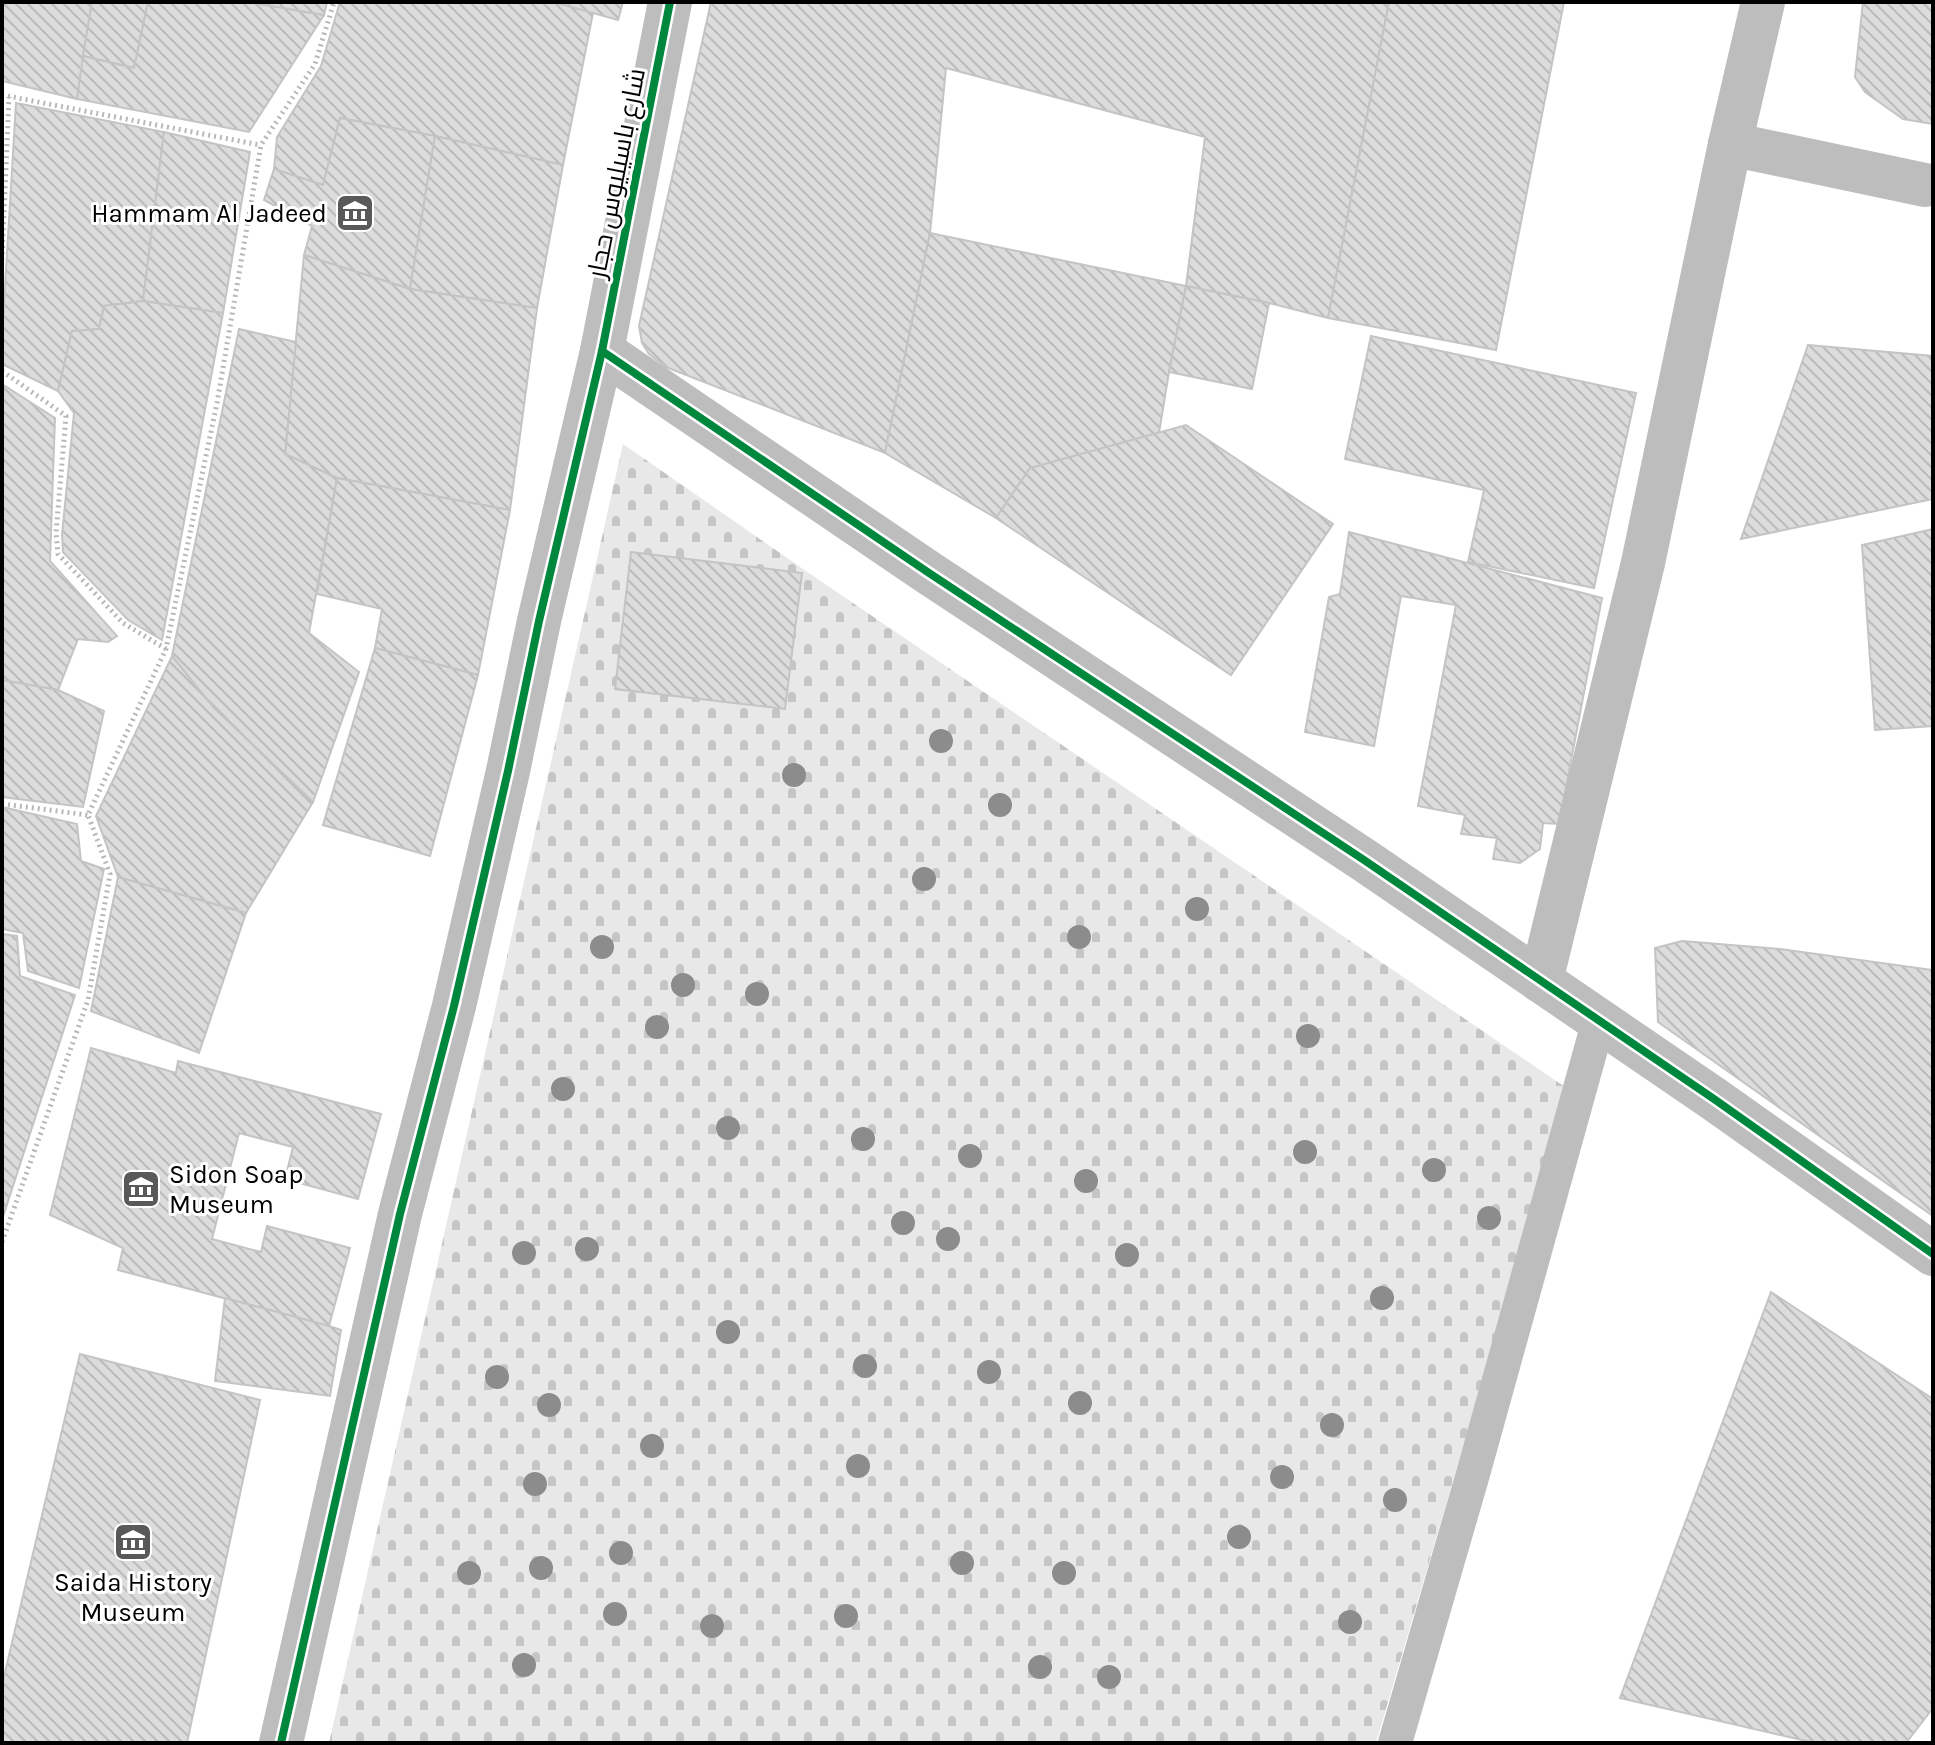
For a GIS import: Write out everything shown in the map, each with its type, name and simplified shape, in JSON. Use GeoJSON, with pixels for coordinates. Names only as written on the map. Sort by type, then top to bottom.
{"type":"FeatureCollection","features":[{"type":"Feature","properties":{"kind":"street","name":"شارع باسيليوس حجار"},"geometry":{"type":"LineString","coordinates":[[281,1743],[400,1214],[475,918],[539,621],[602,351],[670,2]]}},
{"type":"Feature","properties":{"kind":"street"},"geometry":{"type":"LineString","coordinates":[[1541,981],[1643,563],[1730,144],[1763,2]]}},
{"type":"Feature","properties":{"kind":"street"},"geometry":{"type":"LineString","coordinates":[[1730,144],[1925,185]]}},
{"type":"Feature","properties":{"kind":"street"},"geometry":{"type":"LineString","coordinates":[[602,351],[1599,1020],[1933,1254]]}},
{"type":"Feature","properties":{"kind":"lane"},"geometry":{"type":"LineString","coordinates":[[1395,1743],[1599,1020]]}},
{"type":"Feature","properties":{"kind":"path"},"geometry":{"type":"LineString","coordinates":[[2,1242],[88,1000],[110,874],[88,815],[166,649],[217,403],[261,145],[315,64],[334,2]]}},
{"type":"Feature","properties":{"kind":"path"},"geometry":{"type":"LineString","coordinates":[[2,260],[5,96],[261,145]]}},
{"type":"Feature","properties":{"kind":"path"},"geometry":{"type":"LineString","coordinates":[[2,371],[66,416],[56,533],[58,554],[123,623],[166,649]]}},
{"type":"Feature","properties":{"kind":"path"},"geometry":{"type":"LineString","coordinates":[[2,804],[88,815]]}},
{"type":"Feature","properties":{"kind":"green space"},"geometry":{"type":"Polygon","coordinates":[[[623,444],[1568,1089],[1376,1743],[329,1743],[623,444]]]}},
{"type":"Feature","properties":{"kind":"building"},"geometry":{"type":"Polygon","coordinates":[[[2,2],[92,2],[77,99],[2,81],[2,2]]]}},
{"type":"Feature","properties":{"kind":"building"},"geometry":{"type":"Polygon","coordinates":[[[92,2],[148,2],[134,68],[83,56],[92,2]]]}},
{"type":"Feature","properties":{"kind":"building"},"geometry":{"type":"Polygon","coordinates":[[[148,2],[248,2],[324,15],[249,132],[77,99],[83,56],[134,68],[148,2]]]}},
{"type":"Feature","properties":{"kind":"building"},"geometry":{"type":"Polygon","coordinates":[[[248,2],[327,2],[324,15],[248,2]]]}},
{"type":"Feature","properties":{"kind":"building"},"geometry":{"type":"Polygon","coordinates":[[[340,2],[554,2],[593,13],[563,165],[340,118],[323,185],[274,169],[277,137],[321,66],[340,2]]]}},
{"type":"Feature","properties":{"kind":"building"},"geometry":{"type":"Polygon","coordinates":[[[554,2],[623,2],[618,20],[554,2]]]}},
{"type":"Feature","properties":{"kind":"building"},"geometry":{"type":"Polygon","coordinates":[[[711,2],[1389,2],[1328,318],[1186,286],[1205,137],[946,68],[930,233],[885,453],[666,367],[649,354],[642,343],[639,326],[711,2]]]}},
{"type":"Feature","properties":{"kind":"building"},"geometry":{"type":"Polygon","coordinates":[[[1389,2],[1564,2],[1496,350],[1328,318],[1389,2]]]}},
{"type":"Feature","properties":{"kind":"building"},"geometry":{"type":"Polygon","coordinates":[[[1863,2],[1933,2],[1933,124],[1903,119],[1865,92],[1855,77],[1863,2]]]}},
{"type":"Feature","properties":{"kind":"building"},"geometry":{"type":"Polygon","coordinates":[[[16,103],[164,132],[143,301],[104,306],[99,329],[72,331],[58,391],[2,364],[16,103]]]}},
{"type":"Feature","properties":{"kind":"building","name":"Hammam Al Jadeed"},"geometry":{"type":"Polygon","coordinates":[[[340,118],[435,136],[410,289],[304,255],[312,226],[264,200],[274,169],[323,185],[340,118]]]}},
{"type":"Feature","properties":{"kind":"building"},"geometry":{"type":"Polygon","coordinates":[[[164,132],[250,152],[223,313],[143,301],[164,132]]]}},
{"type":"Feature","properties":{"kind":"building"},"geometry":{"type":"Polygon","coordinates":[[[435,136],[563,165],[537,308],[410,289],[435,136]]]}},
{"type":"Feature","properties":{"kind":"building"},"geometry":{"type":"Polygon","coordinates":[[[930,233],[1186,286],[1159,433],[1030,468],[996,518],[885,453],[930,233]]]}},
{"type":"Feature","properties":{"kind":"building"},"geometry":{"type":"Polygon","coordinates":[[[304,255],[410,289],[537,308],[510,510],[337,478],[285,454],[304,255]]]}},
{"type":"Feature","properties":{"kind":"building"},"geometry":{"type":"Polygon","coordinates":[[[1186,286],[1269,303],[1252,389],[1169,372],[1186,286]]]}},
{"type":"Feature","properties":{"kind":"building"},"geometry":{"type":"Polygon","coordinates":[[[143,301],[223,313],[162,640],[128,620],[63,552],[62,535],[74,413],[58,391],[72,331],[99,329],[104,306],[143,301]]]}},
{"type":"Feature","properties":{"kind":"building"},"geometry":{"type":"Polygon","coordinates":[[[239,329],[296,342],[285,454],[337,478],[309,633],[359,672],[313,802],[213,707],[172,656],[239,329]]]}},
{"type":"Feature","properties":{"kind":"building"},"geometry":{"type":"Polygon","coordinates":[[[1371,336],[1636,393],[1594,588],[1468,562],[1484,490],[1345,459],[1371,336]]]}},
{"type":"Feature","properties":{"kind":"building"},"geometry":{"type":"Polygon","coordinates":[[[1808,345],[1933,356],[1933,499],[1741,539],[1808,345]]]}},
{"type":"Feature","properties":{"kind":"building"},"geometry":{"type":"Polygon","coordinates":[[[2,384],[55,418],[50,561],[117,636],[108,642],[78,639],[58,690],[2,680],[2,384]]]}},
{"type":"Feature","properties":{"kind":"building"},"geometry":{"type":"Polygon","coordinates":[[[1186,425],[1333,524],[1231,675],[996,518],[1030,468],[1186,425]]]}},
{"type":"Feature","properties":{"kind":"building"},"geometry":{"type":"Polygon","coordinates":[[[337,478],[510,510],[478,675],[375,648],[382,609],[317,594],[337,478]]]}},
{"type":"Feature","properties":{"kind":"building"},"geometry":{"type":"Polygon","coordinates":[[[1933,529],[1933,726],[1875,730],[1862,545],[1933,529]]]}},
{"type":"Feature","properties":{"kind":"building"},"geometry":{"type":"Polygon","coordinates":[[[1349,532],[1602,598],[1559,824],[1543,823],[1540,849],[1520,863],[1493,859],[1497,838],[1461,834],[1465,815],[1418,806],[1456,605],[1401,596],[1374,746],[1305,732],[1329,597],[1340,594],[1349,532]]]}},
{"type":"Feature","properties":{"kind":"building"},"geometry":{"type":"Polygon","coordinates":[[[631,552],[802,573],[785,709],[615,689],[631,552]]]}},
{"type":"Feature","properties":{"kind":"building"},"geometry":{"type":"Polygon","coordinates":[[[375,648],[478,675],[430,856],[323,825],[375,648]]]}},
{"type":"Feature","properties":{"kind":"building"},"geometry":{"type":"Polygon","coordinates":[[[172,656],[213,707],[313,802],[246,913],[118,877],[96,816],[172,656]]]}},
{"type":"Feature","properties":{"kind":"building"},"geometry":{"type":"Polygon","coordinates":[[[2,680],[58,690],[104,711],[83,807],[2,797],[2,680]]]}},
{"type":"Feature","properties":{"kind":"building"},"geometry":{"type":"Polygon","coordinates":[[[2,807],[77,824],[81,861],[104,869],[79,988],[28,971],[23,933],[2,929],[2,807]]]}},
{"type":"Feature","properties":{"kind":"building"},"geometry":{"type":"Polygon","coordinates":[[[118,877],[246,913],[199,1053],[91,1011],[118,877]]]}},
{"type":"Feature","properties":{"kind":"building"},"geometry":{"type":"Polygon","coordinates":[[[2,934],[17,936],[20,976],[75,995],[2,1220],[2,934]]]}},
{"type":"Feature","properties":{"kind":"building"},"geometry":{"type":"Polygon","coordinates":[[[1682,941],[1780,949],[1933,970],[1933,1216],[1658,1022],[1655,948],[1682,941]]]}},
{"type":"Feature","properties":{"kind":"building","name":"Sidon Soap Museum"},"geometry":{"type":"Polygon","coordinates":[[[91,1048],[176,1073],[178,1061],[381,1114],[358,1199],[285,1179],[293,1147],[239,1133],[212,1239],[261,1252],[267,1226],[350,1248],[329,1326],[118,1270],[123,1248],[50,1215],[91,1048]]]}},
{"type":"Feature","properties":{"kind":"building"},"geometry":{"type":"Polygon","coordinates":[[[1771,1292],[1933,1399],[1933,1708],[1906,1743],[1815,1743],[1620,1698],[1771,1292]]]}},
{"type":"Feature","properties":{"kind":"building"},"geometry":{"type":"Polygon","coordinates":[[[225,1298],[341,1330],[330,1396],[215,1381],[225,1298]]]}},
{"type":"Feature","properties":{"kind":"building","name":"Saida History Museum"},"geometry":{"type":"Polygon","coordinates":[[[80,1354],[260,1400],[187,1743],[2,1743],[2,1685],[80,1354]]]}},
{"type":"Feature","properties":{"kind":"cycle path"},"geometry":{"type":"LineString","coordinates":[[281,1743],[400,1214],[454,1006],[602,351],[670,2]]}},
{"type":"Feature","properties":{"kind":"cycle path"},"geometry":{"type":"LineString","coordinates":[[602,351],[929,573],[1364,860],[1714,1099],[1933,1254]]}},
{"type":"Feature","properties":{"kind":"place","name":"Hammam Al Jadeed"},"geometry":{"type":"Point","coordinates":[355,213]}},
{"type":"Feature","properties":{"kind":"place","name":"Sidon Soap Museum"},"geometry":{"type":"Point","coordinates":[141,1189]}},
{"type":"Feature","properties":{"kind":"place","name":"Saida History Museum"},"geometry":{"type":"Point","coordinates":[133,1542]}}]}
